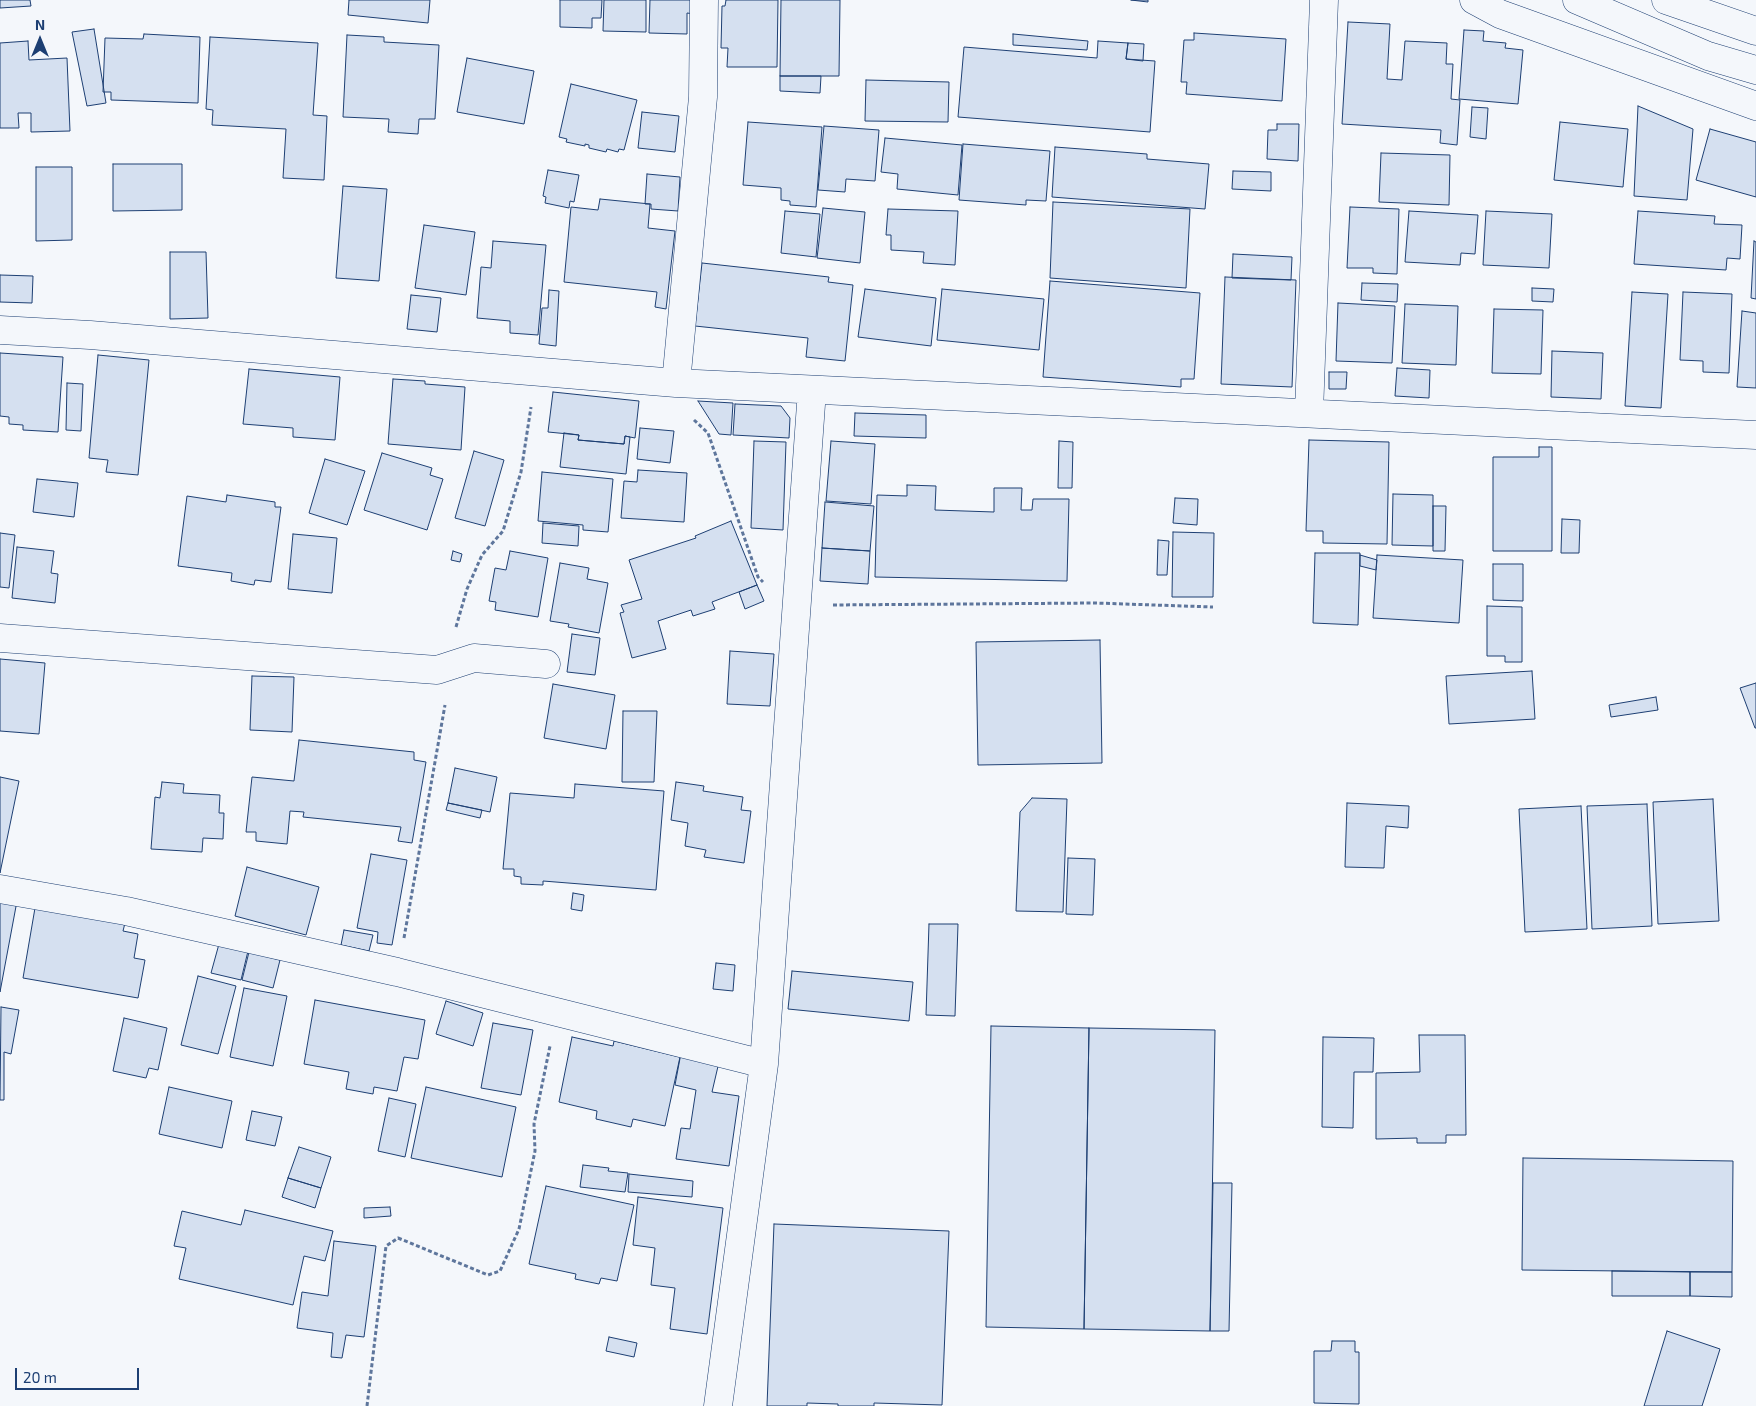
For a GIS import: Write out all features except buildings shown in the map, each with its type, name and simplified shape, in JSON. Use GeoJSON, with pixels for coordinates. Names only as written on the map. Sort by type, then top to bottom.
{"type":"FeatureCollection","features":[{"type":"Feature","properties":{"kind":"street"},"geometry":{"type":"LineString","coordinates":[[676,383],[703,97],[704,0]]}},
{"type":"Feature","properties":{"kind":"street"},"geometry":{"type":"LineString","coordinates":[[1309,413],[1324,0]]}},
{"type":"Feature","properties":{"kind":"street"},"geometry":{"type":"LineString","coordinates":[[1474,0],[1500,14],[1756,106]]}},
{"type":"Feature","properties":{"kind":"street"},"geometry":{"type":"LineString","coordinates":[[1577,0],[1708,56],[1756,70]]}},
{"type":"Feature","properties":{"kind":"street"},"geometry":{"type":"LineString","coordinates":[[1666,0],[1756,31]]}},
{"type":"Feature","properties":{"kind":"street"},"geometry":{"type":"LineString","coordinates":[[0,330],[90,335],[676,383],[1756,434]]}},
{"type":"Feature","properties":{"kind":"street"},"geometry":{"type":"LineString","coordinates":[[718,1406],[764,1064],[812,390]]}},
{"type":"Feature","properties":{"kind":"street"},"geometry":{"type":"LineString","coordinates":[[0,638],[437,670],[474,658],[546,664]]}},
{"type":"Feature","properties":{"kind":"street"},"geometry":{"type":"LineString","coordinates":[[0,889],[126,911],[557,1011],[764,1064]]}},
{"type":"Feature","properties":{"kind":"path"},"geometry":{"type":"LineString","coordinates":[[676,383],[682,407],[708,433],[758,577],[770,589],[797,601],[822,606],[1095,603],[1213,607]]}},
{"type":"Feature","properties":{"kind":"path"},"geometry":{"type":"LineString","coordinates":[[367,1406],[386,1246],[398,1238],[488,1274],[500,1271],[519,1229],[536,1151],[534,1124],[557,1011]]}}]}
